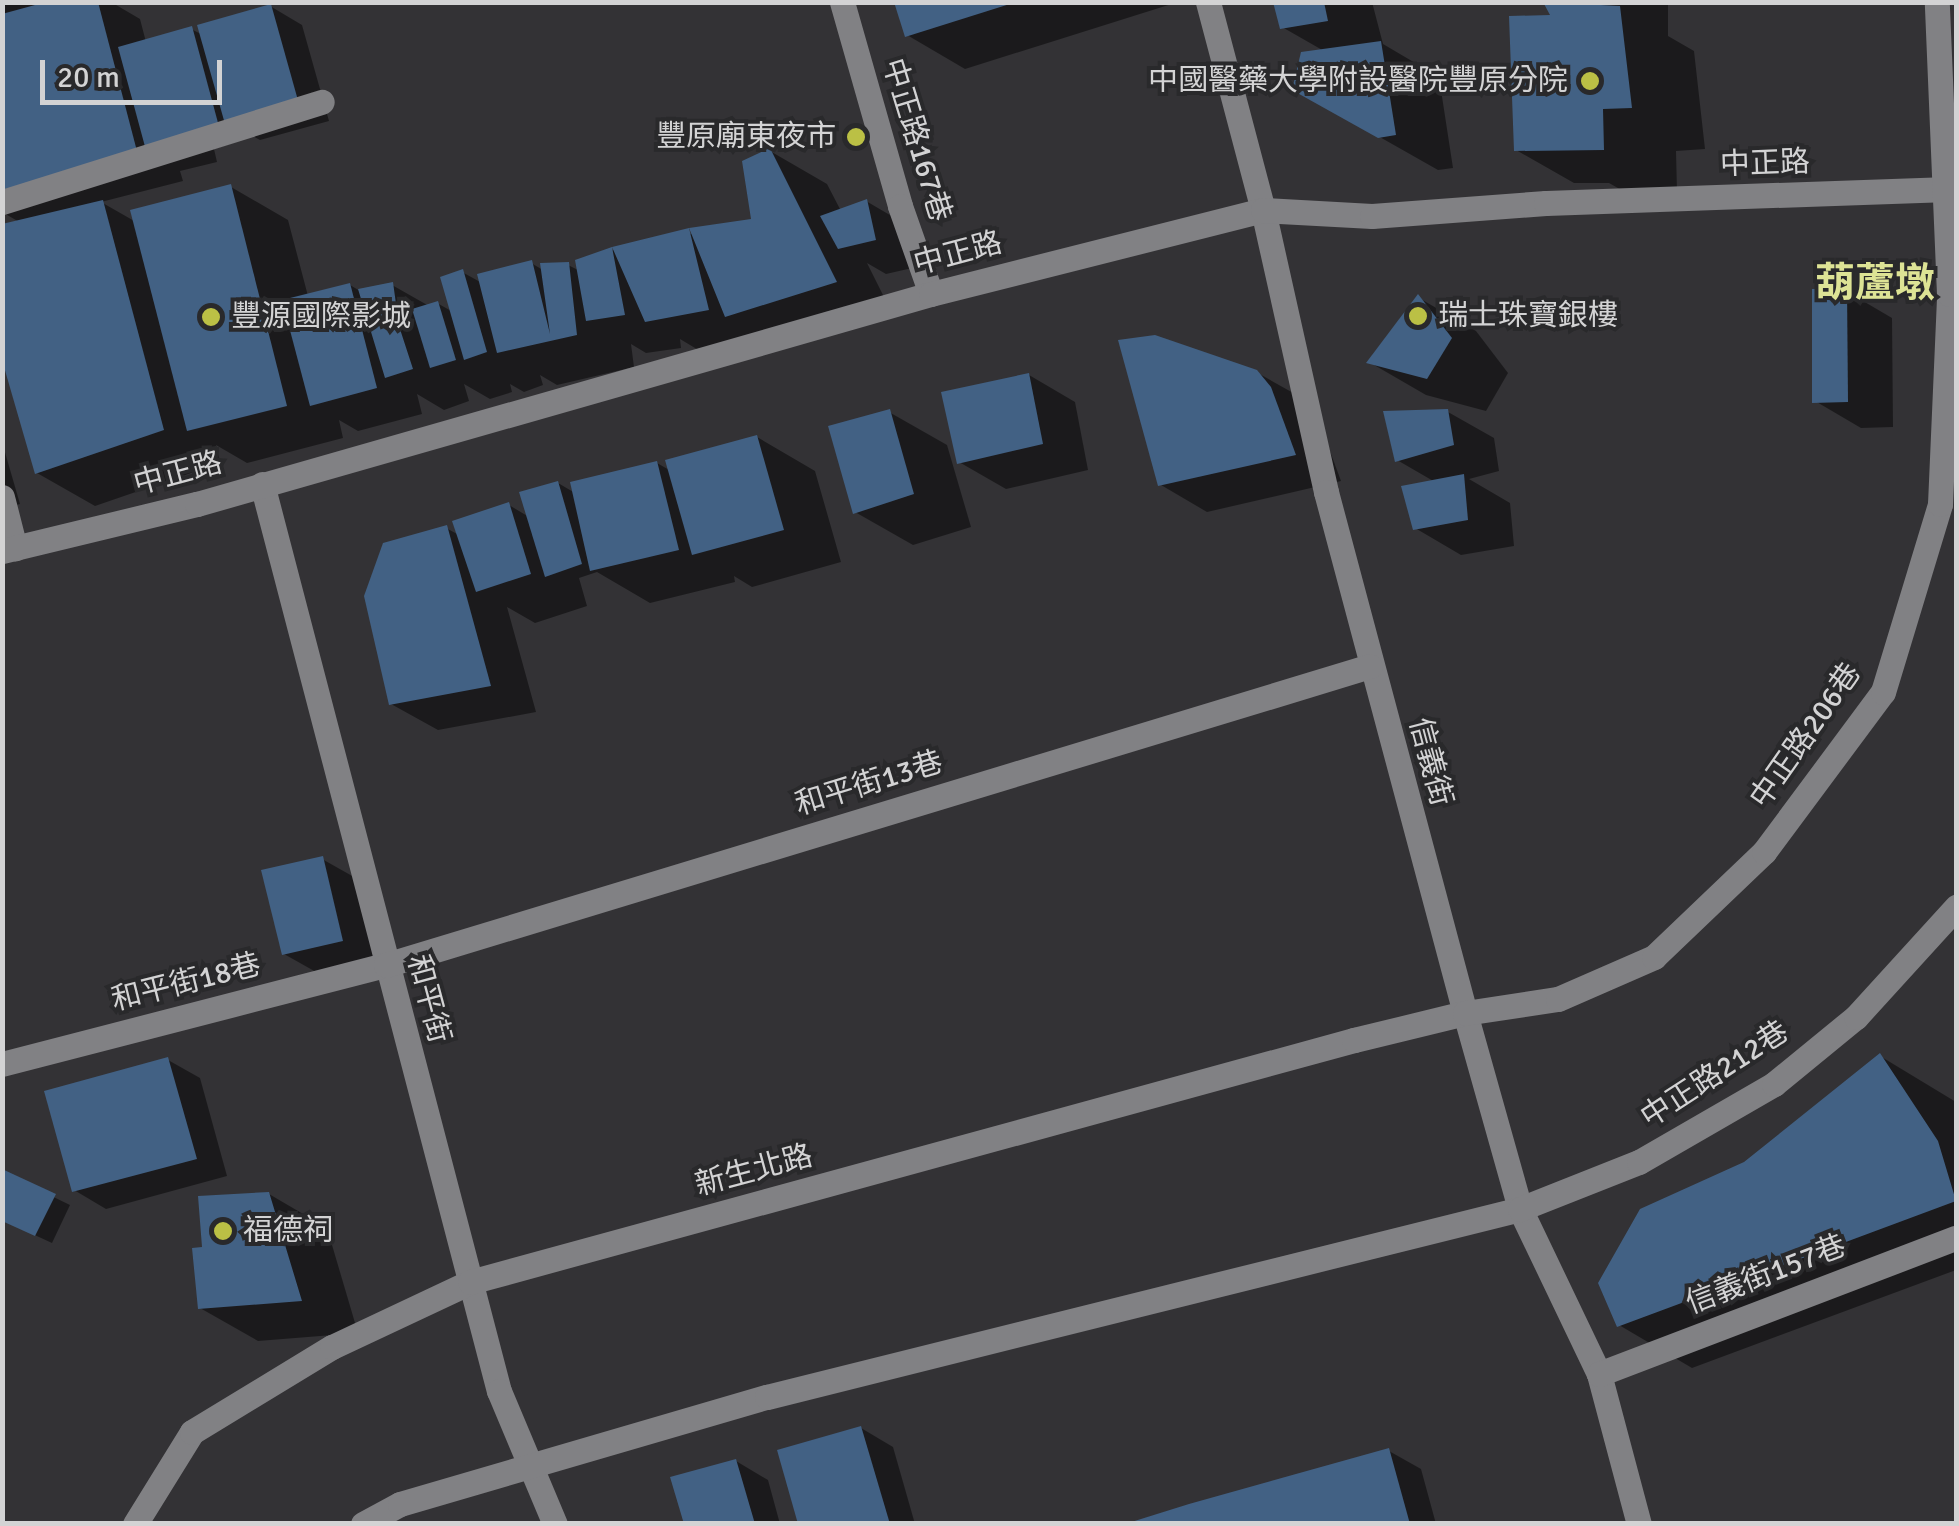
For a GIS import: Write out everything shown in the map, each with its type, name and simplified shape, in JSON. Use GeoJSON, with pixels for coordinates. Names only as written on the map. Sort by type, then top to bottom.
{"type":"FeatureCollection","features":[{"type":"Feature","properties":{"kind":"street","name":"中正路167巷"},"geometry":{"type":"LineString","coordinates":[[842,2],[900,206],[931,294]]}},
{"type":"Feature","properties":{"kind":"street","name":"信義街"},"geometry":{"type":"LineString","coordinates":[[1208,2],[1263,210],[1321,473],[1464,1013],[1520,1210],[1599,1374],[1638,1524]]}},
{"type":"Feature","properties":{"kind":"street","name":"中正路206巷"},"geometry":{"type":"LineString","coordinates":[[1464,1013],[1558,999],[1654,958],[1764,852],[1883,692],[1940,504],[1950,190],[1937,2]]}},
{"type":"Feature","properties":{"kind":"street"},"geometry":{"type":"LineString","coordinates":[[2,202],[322,102]]}},
{"type":"Feature","properties":{"kind":"street","name":"中正路"},"geometry":{"type":"LineString","coordinates":[[9,550],[262,484],[931,294],[1263,210],[1372,216],[1546,203],[1950,190]]}},
{"type":"Feature","properties":{"kind":"street","name":"和平街"},"geometry":{"type":"LineString","coordinates":[[262,484],[499,1392],[555,1524]]}},
{"type":"Feature","properties":{"kind":"street"},"geometry":{"type":"LineString","coordinates":[[2,497],[9,550]]}},
{"type":"Feature","properties":{"kind":"street","name":"和平街13巷"},"geometry":{"type":"LineString","coordinates":[[386,966],[1370,666]]}},
{"type":"Feature","properties":{"kind":"street","name":"中正路212巷"},"geometry":{"type":"LineString","coordinates":[[1520,1210],[1639,1162],[1774,1084],[1856,1017],[1956,908]]}},
{"type":"Feature","properties":{"kind":"street","name":"和平街18巷"},"geometry":{"type":"LineString","coordinates":[[2,1064],[386,966]]}},
{"type":"Feature","properties":{"kind":"street","name":"新生北路"},"geometry":{"type":"LineString","coordinates":[[135,1524],[192,1432],[332,1346],[470,1282],[1464,1013]]}},
{"type":"Feature","properties":{"kind":"street"},"geometry":{"type":"LineString","coordinates":[[362,1524],[400,1504],[786,1392],[1520,1210]]}},
{"type":"Feature","properties":{"kind":"street","name":"信義街157巷"},"geometry":{"type":"LineString","coordinates":[[1599,1374],[1956,1238]]}},
{"type":"Feature","properties":{"kind":"building"},"geometry":{"type":"Polygon","coordinates":[[[46,2],[98,2],[138,155],[2,190],[2,14],[46,2]]]}},
{"type":"Feature","properties":{"kind":"building"},"geometry":{"type":"Polygon","coordinates":[[[894,2],[1013,2],[1013,3],[905,37],[894,2]]]}},
{"type":"Feature","properties":{"kind":"building"},"geometry":{"type":"Polygon","coordinates":[[[1273,2],[1324,2],[1328,21],[1280,29],[1273,2]]]}},
{"type":"Feature","properties":{"kind":"building","name":"中國醫藥大學附設醫院豐原分院"},"geometry":{"type":"Polygon","coordinates":[[[1543,2],[1620,6],[1632,108],[1603,109],[1604,150],[1514,151],[1509,16],[1550,15],[1543,2]]]}},
{"type":"Feature","properties":{"kind":"building"},"geometry":{"type":"Polygon","coordinates":[[[271,4],[299,104],[225,124],[197,25],[271,4]]]}},
{"type":"Feature","properties":{"kind":"building"},"geometry":{"type":"Polygon","coordinates":[[[192,26],[221,134],[147,154],[118,47],[192,26]]]}},
{"type":"Feature","properties":{"kind":"building"},"geometry":{"type":"Polygon","coordinates":[[[1381,41],[1396,135],[1378,138],[1292,90],[1301,52],[1381,41]]]}},
{"type":"Feature","properties":{"kind":"building"},"geometry":{"type":"Polygon","coordinates":[[[770,148],[837,282],[725,317],[689,228],[751,219],[742,161],[770,148]]]}},
{"type":"Feature","properties":{"kind":"building","name":"豐源國際影城"},"geometry":{"type":"Polygon","coordinates":[[[231,184],[287,406],[187,431],[130,210],[231,184]]]}},
{"type":"Feature","properties":{"kind":"building"},"geometry":{"type":"Polygon","coordinates":[[[867,199],[876,240],[838,249],[820,216],[867,199]]]}},
{"type":"Feature","properties":{"kind":"building"},"geometry":{"type":"Polygon","coordinates":[[[103,200],[164,430],[35,474],[2,360],[2,224],[103,200]]]}},
{"type":"Feature","properties":{"kind":"building"},"geometry":{"type":"Polygon","coordinates":[[[689,228],[709,310],[645,322],[612,247],[689,228]]]}},
{"type":"Feature","properties":{"kind":"building"},"geometry":{"type":"Polygon","coordinates":[[[612,247],[625,315],[586,321],[575,260],[612,247]]]}},
{"type":"Feature","properties":{"kind":"building"},"geometry":{"type":"Polygon","coordinates":[[[532,260],[550,334],[540,263],[569,262],[577,335],[497,353],[477,274],[532,260]]]}},
{"type":"Feature","properties":{"kind":"building"},"geometry":{"type":"Polygon","coordinates":[[[463,269],[487,352],[464,360],[440,277],[463,269]]]}},
{"type":"Feature","properties":{"kind":"building"},"geometry":{"type":"Polygon","coordinates":[[[393,282],[399,326],[413,369],[385,378],[358,289],[393,282]]]}},
{"type":"Feature","properties":{"kind":"building"},"geometry":{"type":"Polygon","coordinates":[[[350,283],[377,388],[310,406],[282,300],[350,283]]]}},
{"type":"Feature","properties":{"kind":"building"},"geometry":{"type":"Polygon","coordinates":[[[1847,288],[1848,402],[1812,403],[1812,289],[1847,288]]]}},
{"type":"Feature","properties":{"kind":"building","name":"瑞士珠寶銀樓"},"geometry":{"type":"Polygon","coordinates":[[[1418,294],[1452,338],[1427,379],[1366,363],[1418,294]]]}},
{"type":"Feature","properties":{"kind":"building"},"geometry":{"type":"Polygon","coordinates":[[[438,301],[456,360],[430,368],[412,309],[438,301]]]}},
{"type":"Feature","properties":{"kind":"building"},"geometry":{"type":"Polygon","coordinates":[[[1155,335],[1257,370],[1271,387],[1296,455],[1158,486],[1118,340],[1155,335]]]}},
{"type":"Feature","properties":{"kind":"building"},"geometry":{"type":"Polygon","coordinates":[[[1029,373],[1043,444],[957,464],[941,392],[1029,373]]]}},
{"type":"Feature","properties":{"kind":"building"},"geometry":{"type":"Polygon","coordinates":[[[890,409],[914,494],[853,514],[828,426],[890,409]]]}},
{"type":"Feature","properties":{"kind":"building"},"geometry":{"type":"Polygon","coordinates":[[[1448,409],[1454,445],[1395,462],[1383,411],[1448,409]]]}},
{"type":"Feature","properties":{"kind":"building"},"geometry":{"type":"Polygon","coordinates":[[[757,435],[784,530],[692,555],[665,460],[757,435]]]}},
{"type":"Feature","properties":{"kind":"building"},"geometry":{"type":"Polygon","coordinates":[[[657,461],[679,550],[590,571],[570,482],[657,461]]]}},
{"type":"Feature","properties":{"kind":"building"},"geometry":{"type":"Polygon","coordinates":[[[1464,474],[1468,520],[1413,530],[1401,486],[1464,474]]]}},
{"type":"Feature","properties":{"kind":"building"},"geometry":{"type":"Polygon","coordinates":[[[558,481],[582,564],[545,577],[519,492],[558,481]]]}},
{"type":"Feature","properties":{"kind":"building"},"geometry":{"type":"Polygon","coordinates":[[[509,502],[531,574],[476,592],[452,521],[509,502]]]}},
{"type":"Feature","properties":{"kind":"building"},"geometry":{"type":"Polygon","coordinates":[[[447,525],[491,686],[389,705],[364,596],[383,543],[447,525]]]}},
{"type":"Feature","properties":{"kind":"building"},"geometry":{"type":"Polygon","coordinates":[[[323,856],[343,941],[282,955],[261,870],[323,856]]]}},
{"type":"Feature","properties":{"kind":"building"},"geometry":{"type":"Polygon","coordinates":[[[1880,1053],[1938,1141],[1956,1201],[1617,1327],[1598,1283],[1640,1209],[1744,1162],[1880,1053]]]}},
{"type":"Feature","properties":{"kind":"building"},"geometry":{"type":"Polygon","coordinates":[[[168,1057],[197,1159],[72,1192],[44,1091],[168,1057]]]}},
{"type":"Feature","properties":{"kind":"building"},"geometry":{"type":"Polygon","coordinates":[[[2,1169],[56,1194],[35,1236],[2,1221],[2,1169]]]}},
{"type":"Feature","properties":{"kind":"building"},"geometry":{"type":"Polygon","coordinates":[[[269,1192],[302,1301],[198,1309],[192,1248],[202,1247],[198,1196],[269,1192]]]}},
{"type":"Feature","properties":{"kind":"building"},"geometry":{"type":"Polygon","coordinates":[[[861,1426],[890,1524],[798,1524],[777,1450],[861,1426]]]}},
{"type":"Feature","properties":{"kind":"building"},"geometry":{"type":"Polygon","coordinates":[[[1389,1448],[1410,1524],[1125,1524],[1189,1504],[1389,1448]]]}},
{"type":"Feature","properties":{"kind":"building"},"geometry":{"type":"Polygon","coordinates":[[[736,1459],[755,1524],[684,1524],[670,1477],[736,1459]]]}},
{"type":"Feature","properties":{"kind":"place","name":"中國醫藥大學附設醫院豐原分院"},"geometry":{"type":"Point","coordinates":[1590,81]}},
{"type":"Feature","properties":{"kind":"place","name":"豐原廟東夜市"},"geometry":{"type":"Point","coordinates":[856,137]}},
{"type":"Feature","properties":{"kind":"place","name":"瑞士珠寶銀樓"},"geometry":{"type":"Point","coordinates":[1418,316]}},
{"type":"Feature","properties":{"kind":"place","name":"豐源國際影城"},"geometry":{"type":"Point","coordinates":[211,317]}},
{"type":"Feature","properties":{"kind":"place","name":"福德祠"},"geometry":{"type":"Point","coordinates":[223,1231]}},
{"type":"Feature","properties":{"kind":"district","name":"葫蘆墩"},"geometry":{"type":"Point","coordinates":[1875,283]}}]}
